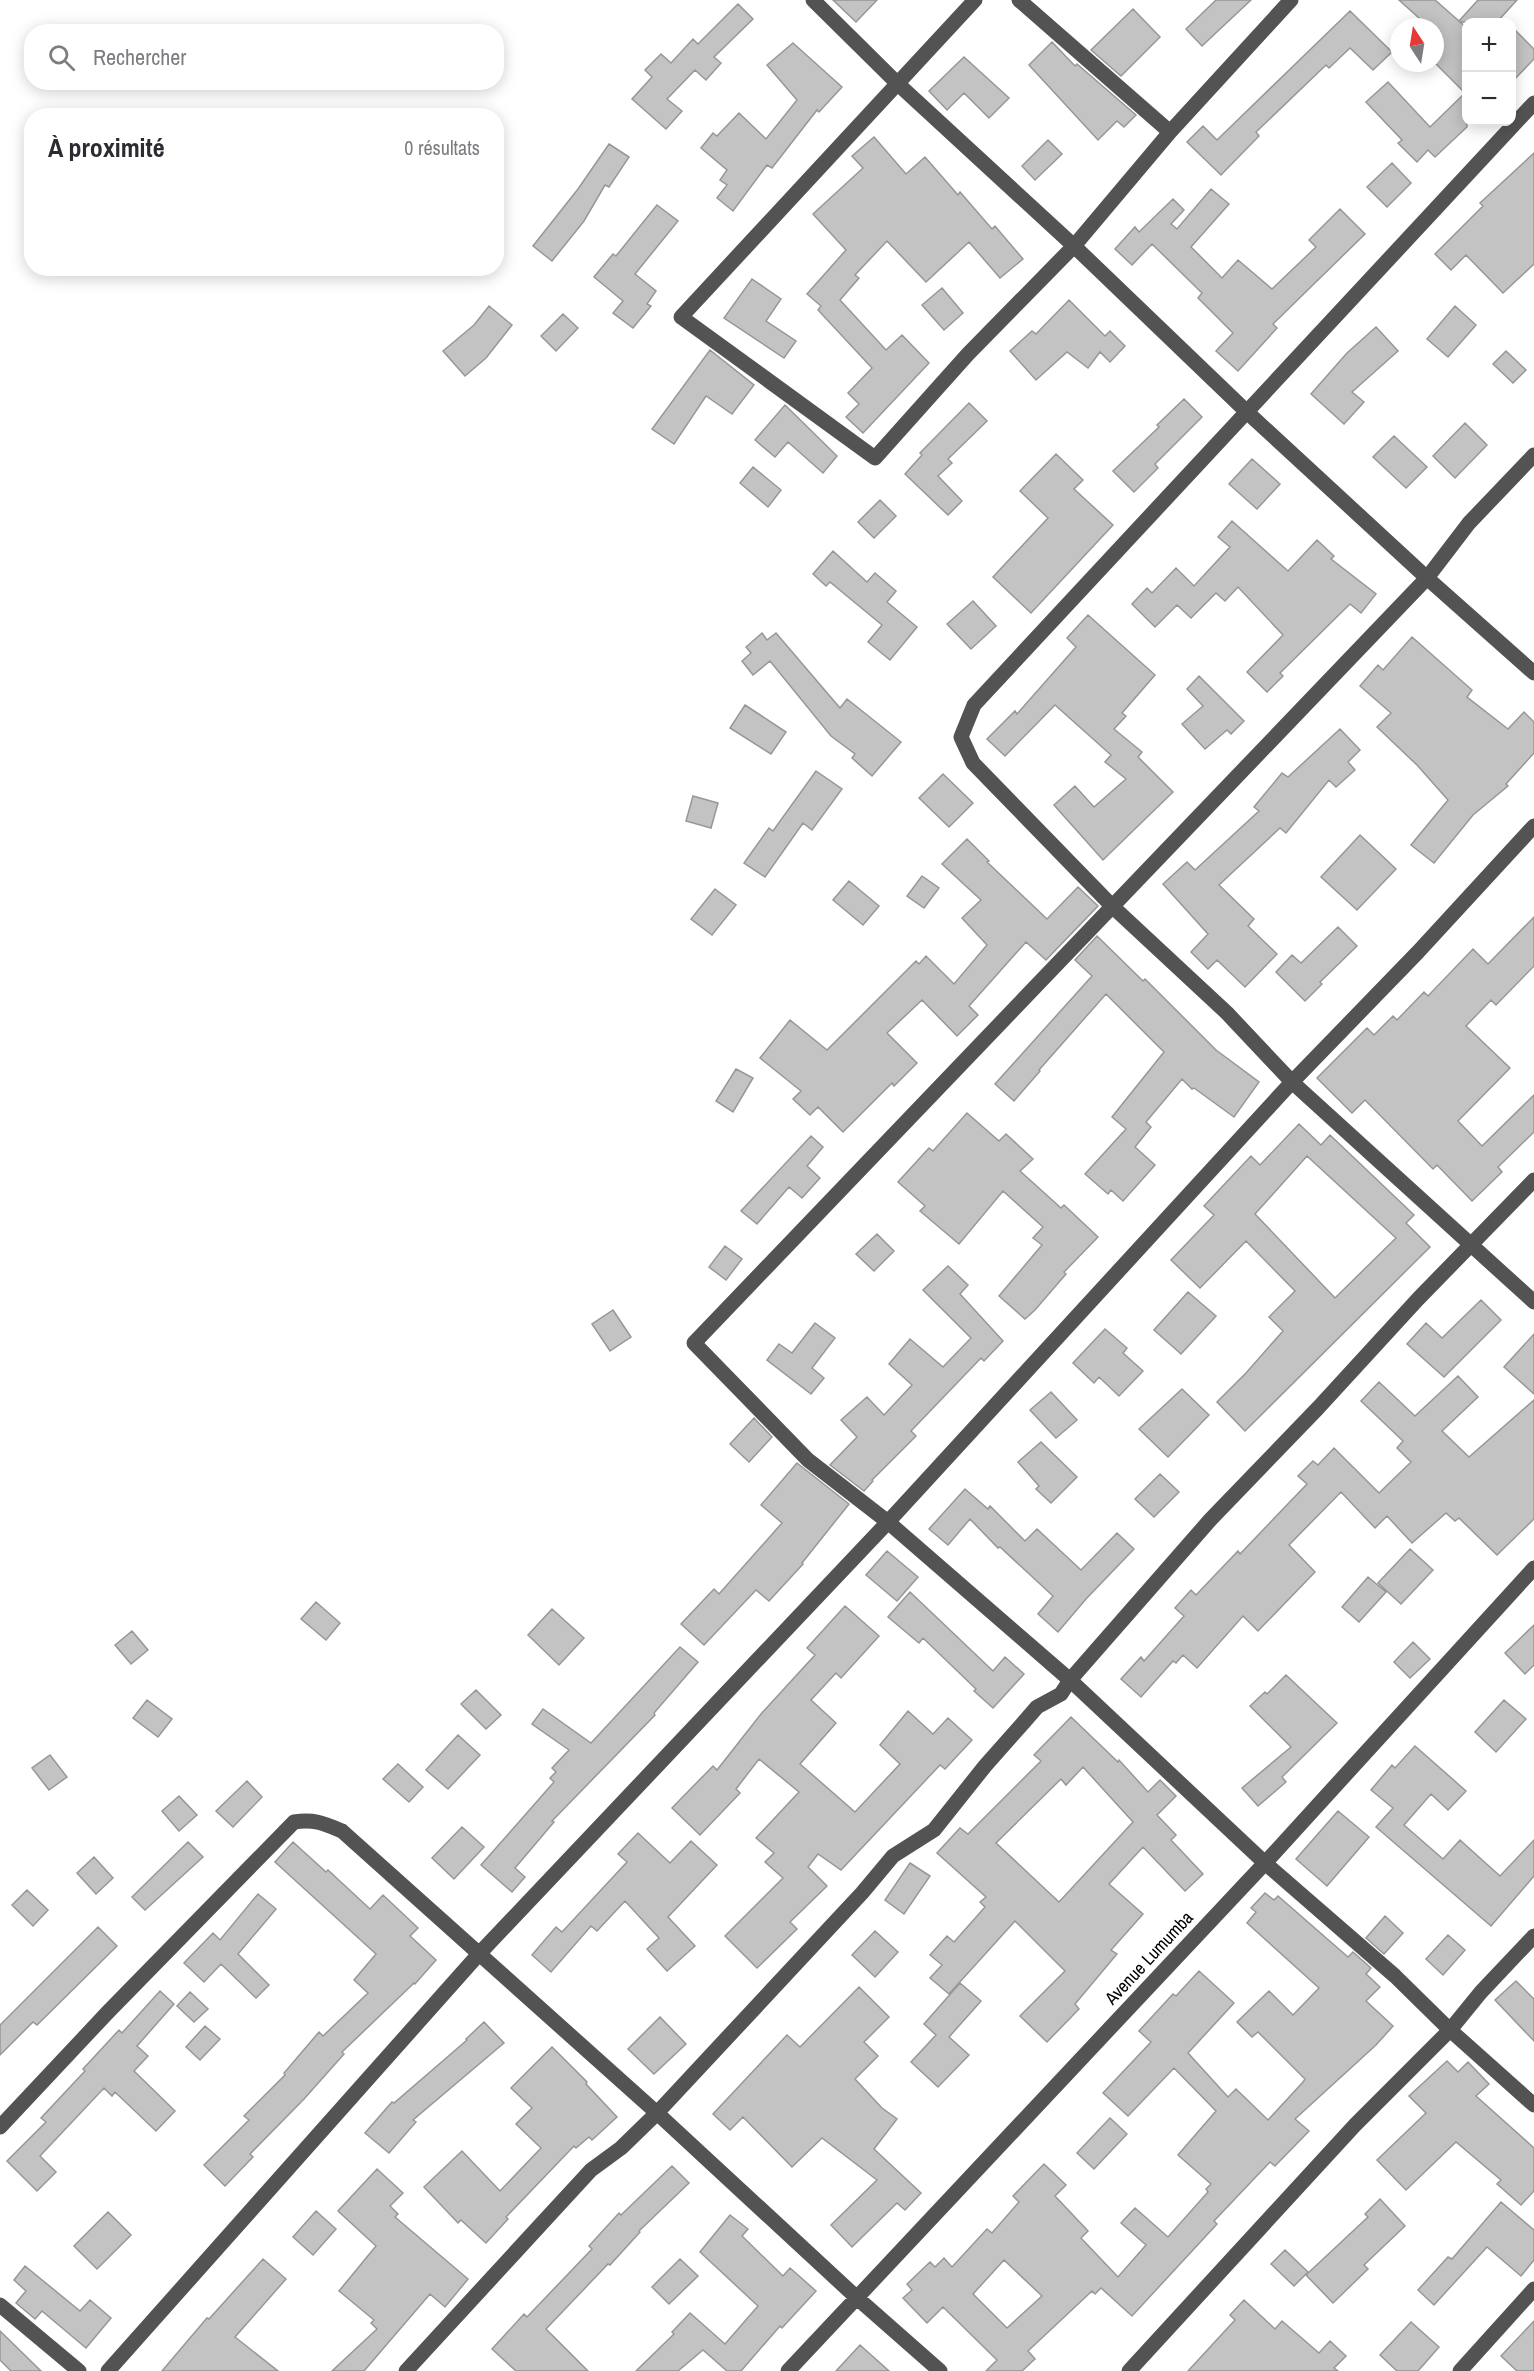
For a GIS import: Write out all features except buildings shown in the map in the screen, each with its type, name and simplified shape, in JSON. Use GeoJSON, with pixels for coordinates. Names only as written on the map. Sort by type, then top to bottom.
{"type":"FeatureCollection","features":[{"type":"Feature","properties":{"kind":"street"},"geometry":{"type":"LineString","coordinates":[[813,0],[897,84],[1074,246],[1248,413],[1534,673]]}},
{"type":"Feature","properties":{"kind":"street"},"geometry":{"type":"LineString","coordinates":[[975,0],[681,317],[875,458],[968,354],[1074,246],[1170,132],[1291,0]]}},
{"type":"Feature","properties":{"kind":"street"},"geometry":{"type":"LineString","coordinates":[[1018,0],[1170,132]]}},
{"type":"Feature","properties":{"kind":"street"},"geometry":{"type":"LineString","coordinates":[[1534,103],[974,705],[961,737],[973,763],[1113,907],[1227,1013],[1292,1082],[1534,1302]]}},
{"type":"Feature","properties":{"kind":"street"},"geometry":{"type":"LineString","coordinates":[[1534,454],[1469,523],[1427,578],[694,1343],[808,1460],[888,1522],[1070,1680],[1265,1863],[1395,1976],[1450,2030],[1534,2105]]}},
{"type":"Feature","properties":{"kind":"street"},"geometry":{"type":"LineString","coordinates":[[108,2371],[478,1955],[888,1522],[1292,1082],[1410,960],[1534,826]]}},
{"type":"Feature","properties":{"kind":"street"},"geometry":{"type":"LineString","coordinates":[[406,2371],[591,2170],[621,2148],[657,2112],[862,1893],[893,1856],[934,1830],[985,1766],[1037,1707],[1060,1694],[1210,1520],[1318,1408],[1418,1299],[1534,1180]]}},
{"type":"Feature","properties":{"kind":"street","name":"Avenue Lumumba"},"geometry":{"type":"LineString","coordinates":[[788,2371],[1265,1863],[1534,1568]]}},
{"type":"Feature","properties":{"kind":"street"},"geometry":{"type":"LineString","coordinates":[[0,2127],[108,2012],[294,1822],[309,1820],[342,1831],[478,1955],[657,2112],[856,2297],[940,2371]]}},
{"type":"Feature","properties":{"kind":"street"},"geometry":{"type":"LineString","coordinates":[[1129,2371],[1355,2125],[1450,2030],[1481,1992],[1534,1936]]}},
{"type":"Feature","properties":{"kind":"street"},"geometry":{"type":"LineString","coordinates":[[1460,2371],[1534,2289]]}},
{"type":"Feature","properties":{"kind":"street"},"geometry":{"type":"LineString","coordinates":[[0,2305],[79,2371]]}}]}
